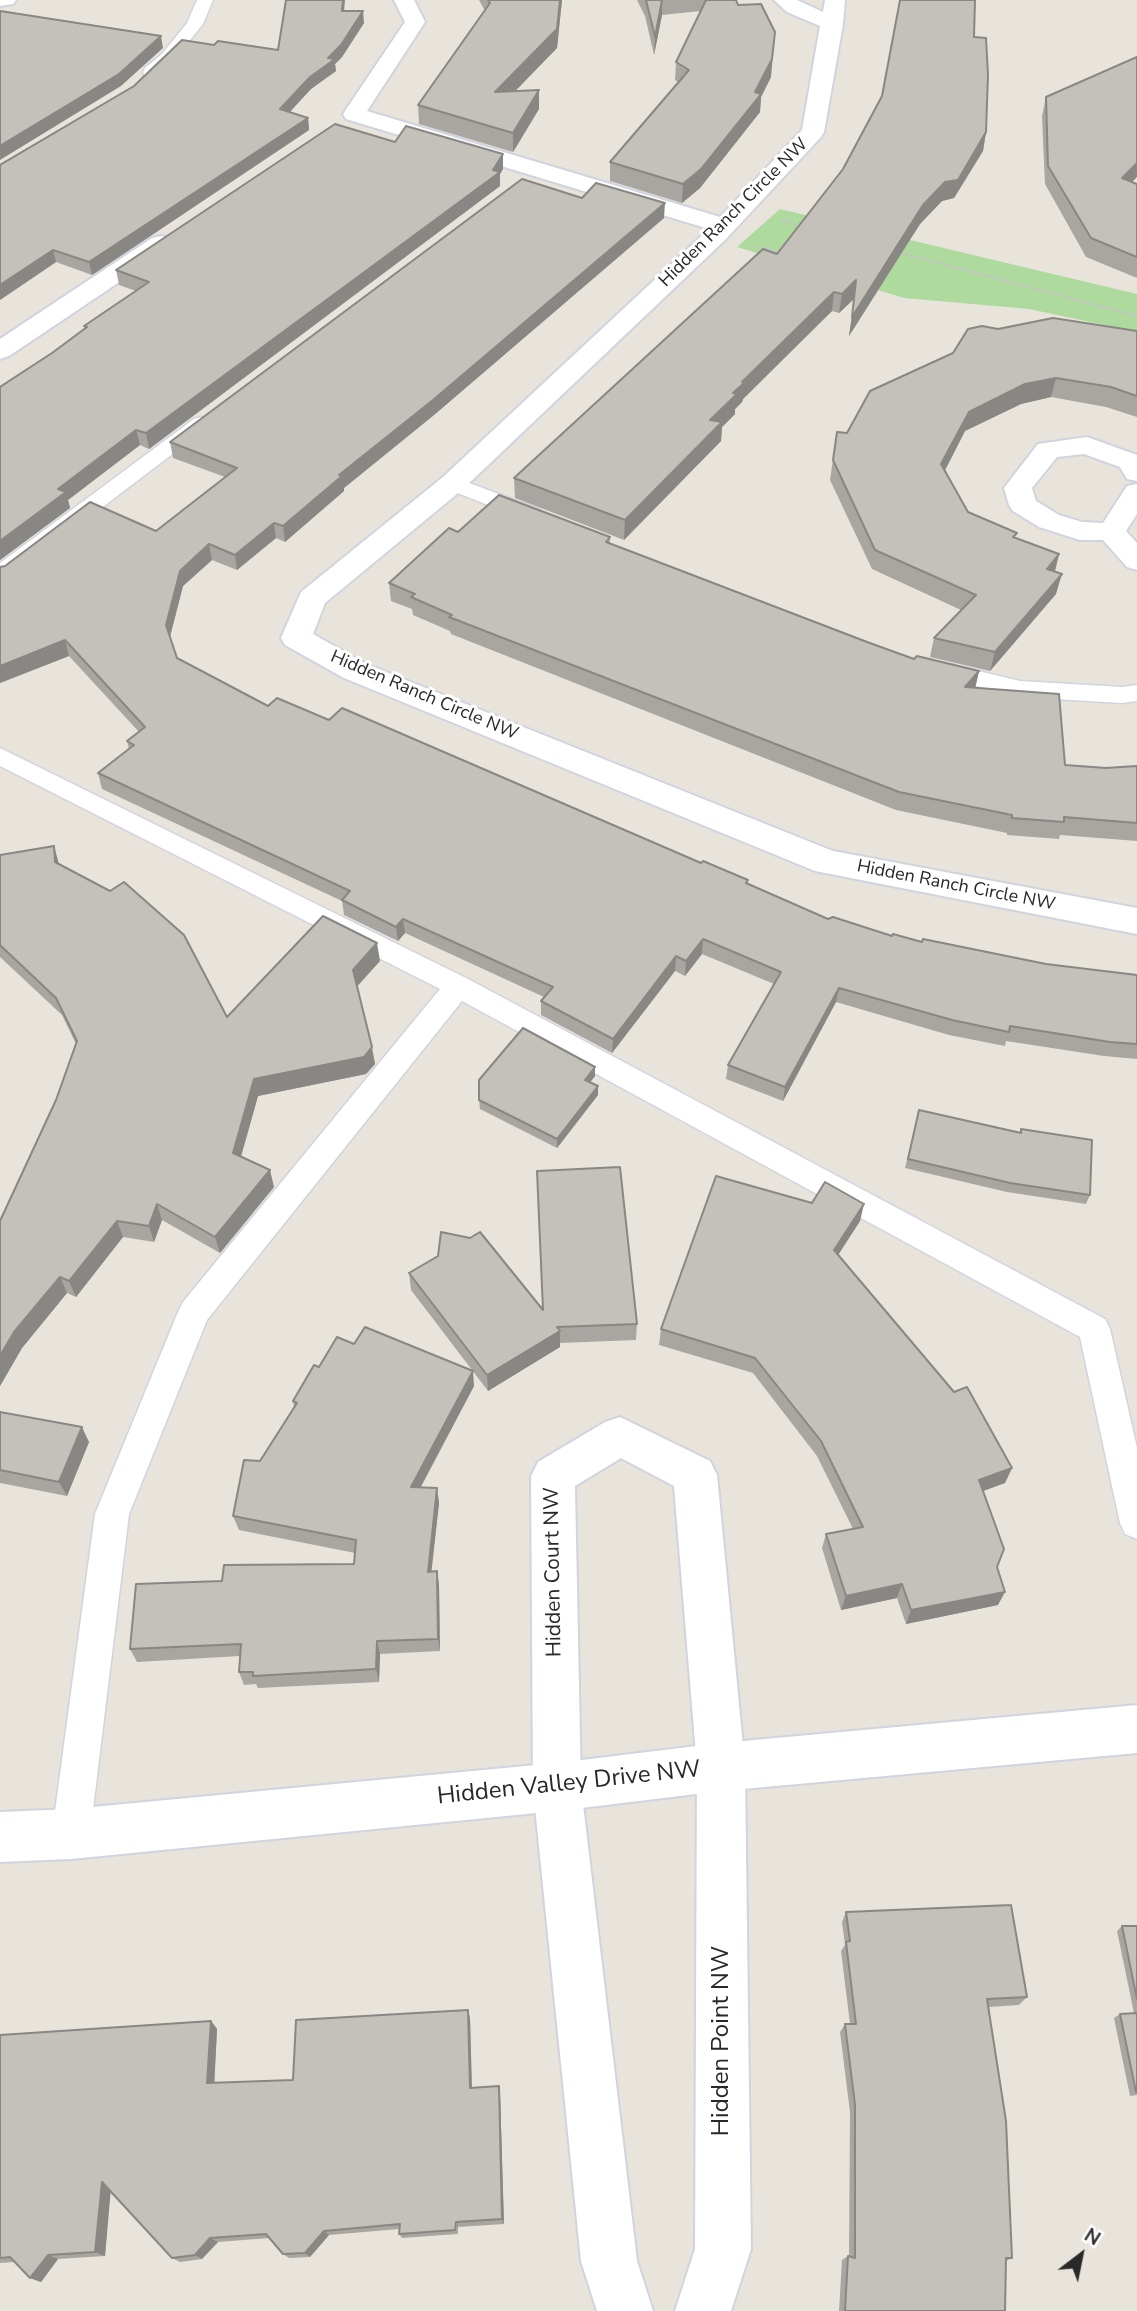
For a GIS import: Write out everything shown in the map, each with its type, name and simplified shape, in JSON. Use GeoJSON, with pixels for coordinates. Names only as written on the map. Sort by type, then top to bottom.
{"type":"FeatureCollection","features":[{"type":"Feature","properties":{"kind":"street"},"geometry":{"type":"LineString","coordinates":[[331,130],[354,114],[415,22],[404,0]]}},
{"type":"Feature","properties":{"kind":"street"},"geometry":{"type":"LineString","coordinates":[[784,0],[794,8],[834,12]]}},
{"type":"Feature","properties":{"kind":"street","name":"Hidden Ranch Circle NW"},"geometry":{"type":"LineString","coordinates":[[834,12],[813,132],[728,222],[453,483],[312,599],[296,638],[355,671],[827,862],[1137,921]]}},
{"type":"Feature","properties":{"kind":"street"},"geometry":{"type":"LineString","coordinates":[[354,114],[538,170],[728,222]]}},
{"type":"Feature","properties":{"kind":"street"},"geometry":{"type":"LineString","coordinates":[[0,351],[183,229]]}},
{"type":"Feature","properties":{"kind":"street"},"geometry":{"type":"LineString","coordinates":[[1137,473],[1131,462],[1087,445],[1048,450],[1017,488],[1023,505],[1049,521],[1080,531],[1111,532],[1137,561]]}},
{"type":"Feature","properties":{"kind":"street"},"geometry":{"type":"LineString","coordinates":[[1111,532],[1137,492]]}},
{"type":"Feature","properties":{"kind":"street","name":"Hidden Court NW"},"geometry":{"type":"LineString","coordinates":[[557,1787],[553,1476],[620,1436],[695,1475],[721,1767]]}},
{"type":"Feature","properties":{"kind":"street","name":"Hidden Valley Drive NW"},"geometry":{"type":"LineString","coordinates":[[0,1837],[71,1834],[557,1787],[721,1767],[1137,1729]]}},
{"type":"Feature","properties":{"kind":"street","name":"Hidden Point NW"},"geometry":{"type":"LineString","coordinates":[[703,2311],[723,2249],[721,1767]]}},
{"type":"Feature","properties":{"kind":"street"},"geometry":{"type":"LineString","coordinates":[[557,1787],[609,2260],[625,2311]]}},
{"type":"Feature","properties":{"kind":"lane"},"geometry":{"type":"LineString","coordinates":[[139,83],[168,57],[195,23],[205,0]]}},
{"type":"Feature","properties":{"kind":"lane"},"geometry":{"type":"LineString","coordinates":[[516,187],[538,170]]}},
{"type":"Feature","properties":{"kind":"lane"},"geometry":{"type":"LineString","coordinates":[[0,573],[220,409]]}},
{"type":"Feature","properties":{"kind":"lane"},"geometry":{"type":"LineString","coordinates":[[453,483],[557,524]]}},
{"type":"Feature","properties":{"kind":"lane"},"geometry":{"type":"LineString","coordinates":[[919,665],[1020,689],[1122,695],[1137,693]]}},
{"type":"Feature","properties":{"kind":"lane"},"geometry":{"type":"LineString","coordinates":[[0,756],[458,986],[1094,1329],[1137,1523]]}},
{"type":"Feature","properties":{"kind":"lane"},"geometry":{"type":"LineString","coordinates":[[71,1834],[112,1514],[194,1312],[458,986]]}},
{"type":"Feature","properties":{"kind":"path"},"geometry":{"type":"LineString","coordinates":[[728,222],[795,223],[814,233]]}},
{"type":"Feature","properties":{"kind":"path"},"geometry":{"type":"LineString","coordinates":[[728,222],[781,253],[795,253]]}},
{"type":"Feature","properties":{"kind":"path"},"geometry":{"type":"LineString","coordinates":[[886,249],[1137,316]]}},
{"type":"Feature","properties":{"kind":"green space"},"geometry":{"type":"Polygon","coordinates":[[[780,209],[1137,294],[1137,332],[1029,309],[904,298],[737,247],[780,209]]]}},
{"type":"Feature","properties":{"kind":"building"},"geometry":{"type":"Polygon","coordinates":[[[286,0],[343,0],[342,11],[363,11],[341,45],[328,58],[335,59],[310,77],[280,109],[308,118],[89,262],[53,250],[0,285],[0,165],[134,86],[182,40],[214,45],[218,41],[278,50],[286,0]]]}},
{"type":"Feature","properties":{"kind":"building"},"geometry":{"type":"Polygon","coordinates":[[[488,0],[560,0],[557,29],[495,92],[539,90],[513,133],[418,105],[490,3],[488,0]]]}},
{"type":"Feature","properties":{"kind":"building"},"geometry":{"type":"Polygon","coordinates":[[[646,0],[662,0],[655,37],[646,0]]]}},
{"type":"Feature","properties":{"kind":"building"},"geometry":{"type":"Polygon","coordinates":[[[706,0],[736,0],[738,5],[761,4],[775,32],[772,59],[755,92],[761,94],[701,169],[683,184],[610,162],[689,70],[676,62],[706,0]]]}},
{"type":"Feature","properties":{"kind":"building"},"geometry":{"type":"Polygon","coordinates":[[[900,0],[975,0],[974,37],[986,38],[986,132],[958,180],[945,182],[923,205],[852,317],[856,280],[842,294],[834,292],[742,382],[744,383],[733,393],[737,394],[710,420],[722,422],[625,520],[514,478],[763,249],[777,254],[843,169],[882,96],[900,0]]]}},
{"type":"Feature","properties":{"kind":"building"},"geometry":{"type":"Polygon","coordinates":[[[0,11],[161,36],[119,74],[0,146],[0,11]]]}},
{"type":"Feature","properties":{"kind":"building"},"geometry":{"type":"Polygon","coordinates":[[[1137,57],[1137,163],[1122,178],[1137,184],[1137,257],[1091,238],[1048,166],[1046,97],[1137,57]]]}},
{"type":"Feature","properties":{"kind":"building"},"geometry":{"type":"Polygon","coordinates":[[[335,124],[395,142],[406,126],[503,154],[493,170],[500,172],[146,433],[136,430],[58,489],[66,492],[0,541],[0,387],[52,353],[87,327],[84,326],[149,282],[116,270],[335,124]]]}},
{"type":"Feature","properties":{"kind":"building"},"geometry":{"type":"Polygon","coordinates":[[[522,179],[582,198],[596,183],[665,203],[433,400],[339,475],[342,476],[283,526],[274,523],[235,555],[209,544],[180,571],[166,625],[177,658],[268,706],[277,698],[329,720],[342,708],[701,863],[703,861],[748,880],[746,883],[828,919],[833,917],[892,936],[893,934],[922,942],[923,939],[1046,964],[1137,975],[1137,1044],[1010,1026],[1009,1032],[952,1020],[839,988],[785,1087],[728,1065],[781,972],[703,939],[686,961],[676,956],[613,1039],[541,1001],[553,987],[403,919],[396,927],[342,900],[350,891],[98,773],[134,745],[127,741],[145,727],[65,640],[0,666],[0,567],[5,566],[90,502],[156,531],[237,468],[170,442],[522,179]]]}},
{"type":"Feature","properties":{"kind":"building"},"geometry":{"type":"Polygon","coordinates":[[[1053,318],[1137,331],[1137,396],[1111,387],[1056,378],[1025,384],[969,412],[941,464],[968,512],[1017,533],[1013,537],[1059,554],[1047,569],[1062,574],[995,652],[934,638],[976,595],[875,550],[833,460],[837,432],[847,433],[870,391],[953,353],[968,329],[982,326],[998,329],[1053,318]]]}},
{"type":"Feature","properties":{"kind":"building"},"geometry":{"type":"Polygon","coordinates":[[[499,495],[610,537],[606,542],[867,642],[914,659],[917,656],[979,671],[965,687],[1059,694],[1065,765],[1106,768],[1137,766],[1137,823],[1064,817],[1064,822],[1012,818],[1012,815],[899,792],[449,617],[452,615],[411,597],[415,594],[389,583],[449,528],[458,532],[499,495]]]}},
{"type":"Feature","properties":{"kind":"building"},"geometry":{"type":"Polygon","coordinates":[[[54,846],[55,862],[110,891],[124,882],[184,935],[227,1017],[323,916],[377,943],[353,970],[372,1047],[364,1057],[254,1079],[233,1153],[270,1170],[215,1237],[157,1204],[149,1226],[117,1221],[69,1281],[60,1277],[14,1332],[0,1356],[0,1221],[56,1100],[77,1041],[56,998],[0,945],[0,855],[54,846]]]}},
{"type":"Feature","properties":{"kind":"building"},"geometry":{"type":"Polygon","coordinates":[[[523,1028],[595,1067],[585,1080],[598,1086],[557,1139],[479,1100],[479,1080],[523,1028]]]}},
{"type":"Feature","properties":{"kind":"building"},"geometry":{"type":"Polygon","coordinates":[[[919,1110],[1021,1133],[1021,1129],[1092,1140],[1090,1195],[1010,1183],[908,1159],[919,1110]]]}},
{"type":"Feature","properties":{"kind":"building"},"geometry":{"type":"Polygon","coordinates":[[[620,1167],[637,1324],[557,1327],[560,1331],[487,1375],[409,1273],[438,1256],[441,1232],[470,1238],[480,1232],[543,1310],[537,1171],[620,1167]]]}},
{"type":"Feature","properties":{"kind":"building"},"geometry":{"type":"Polygon","coordinates":[[[716,1176],[812,1203],[825,1182],[864,1204],[834,1250],[954,1392],[967,1387],[1012,1468],[979,1480],[1004,1549],[997,1567],[1005,1592],[911,1610],[902,1584],[846,1596],[826,1534],[863,1527],[821,1441],[755,1358],[661,1329],[716,1176]]]}},
{"type":"Feature","properties":{"kind":"building"},"geometry":{"type":"Polygon","coordinates":[[[365,1327],[473,1371],[411,1487],[437,1488],[428,1572],[437,1571],[438,1639],[377,1641],[376,1669],[253,1676],[253,1672],[239,1672],[241,1644],[130,1649],[136,1584],[222,1581],[224,1565],[354,1564],[356,1540],[233,1516],[244,1460],[260,1461],[297,1403],[293,1401],[314,1365],[319,1367],[337,1337],[354,1344],[365,1327]]]}},
{"type":"Feature","properties":{"kind":"building"},"geometry":{"type":"Polygon","coordinates":[[[0,1412],[82,1427],[59,1482],[0,1470],[0,1412]]]}},
{"type":"Feature","properties":{"kind":"building"},"geometry":{"type":"Polygon","coordinates":[[[1011,1905],[1027,1997],[987,1999],[1006,2121],[1012,2258],[1006,2258],[1005,2311],[845,2311],[848,2256],[855,2258],[855,2105],[845,2024],[856,2024],[846,1942],[850,1941],[846,1912],[1011,1905]]]}},
{"type":"Feature","properties":{"kind":"building"},"geometry":{"type":"Polygon","coordinates":[[[1122,1926],[1137,1926],[1137,1999],[1122,1926]]]}},
{"type":"Feature","properties":{"kind":"building"},"geometry":{"type":"Polygon","coordinates":[[[468,2010],[470,2088],[499,2086],[502,2219],[456,2222],[455,2230],[399,2234],[400,2224],[324,2231],[305,2253],[283,2254],[266,2234],[210,2238],[195,2255],[172,2258],[102,2182],[95,2252],[48,2255],[30,2278],[10,2257],[0,2258],[0,2035],[211,2021],[207,2083],[293,2080],[296,2020],[468,2010]]]}},
{"type":"Feature","properties":{"kind":"building"},"geometry":{"type":"Polygon","coordinates":[[[1137,2013],[1137,2092],[1136,2092],[1120,2014],[1137,2013]]]}}]}
